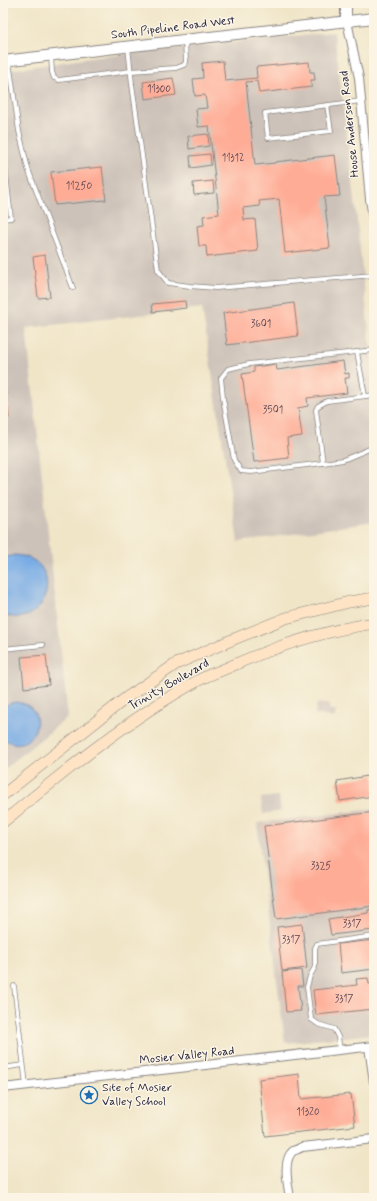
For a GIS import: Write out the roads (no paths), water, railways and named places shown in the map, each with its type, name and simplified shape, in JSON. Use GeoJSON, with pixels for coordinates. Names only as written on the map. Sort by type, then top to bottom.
{"type":"FeatureCollection","features":[{"type":"Feature","properties":{"kind":"main road","name":"Trinity Boulevard"},"geometry":{"type":"LineString","coordinates":[[3,795],[126,698],[176,664],[286,618],[349,602],[374,598]]}},
{"type":"Feature","properties":{"kind":"main road","name":"Trinity Boulevard"},"geometry":{"type":"LineString","coordinates":[[3,822],[55,779],[112,736],[160,703],[201,679],[275,648],[351,626],[374,623]]}},
{"type":"Feature","properties":{"kind":"street"},"geometry":{"type":"LineString","coordinates":[[346,3],[347,22]]}},
{"type":"Feature","properties":{"kind":"street","name":"South Pipeline Road West"},"geometry":{"type":"LineString","coordinates":[[6,61],[374,18]]}},
{"type":"Feature","properties":{"kind":"street","name":"House Anderson Road"},"geometry":{"type":"LineString","coordinates":[[347,22],[358,78],[374,224]]}},
{"type":"Feature","properties":{"kind":"street"},"geometry":{"type":"LineString","coordinates":[[372,1047],[374,1082]]}},
{"type":"Feature","properties":{"kind":"street","name":"Mosier Valley Road"},"geometry":{"type":"LineString","coordinates":[[3,1088],[372,1047]]}},
{"type":"Feature","properties":{"kind":"street"},"geometry":{"type":"LineString","coordinates":[[290,1198],[286,1164],[293,1151],[302,1148],[374,1139]]}},
{"type":"Feature","properties":{"kind":"lane"},"geometry":{"type":"LineString","coordinates":[[51,56],[54,78],[59,80],[131,71],[176,68],[184,65],[186,62],[185,40]]}},
{"type":"Feature","properties":{"kind":"lane"},"geometry":{"type":"LineString","coordinates":[[128,46],[158,270],[168,283],[216,288],[374,275]]}},
{"type":"Feature","properties":{"kind":"lane"},"geometry":{"type":"LineString","coordinates":[[6,61],[19,131],[28,169],[73,288]]}},
{"type":"Feature","properties":{"kind":"lane"},"geometry":{"type":"LineString","coordinates":[[327,105],[331,131],[268,138],[265,113],[327,105],[361,101]]}},
{"type":"Feature","properties":{"kind":"lane"},"geometry":{"type":"LineString","coordinates":[[3,148],[11,218],[3,219]]}},
{"type":"Feature","properties":{"kind":"lane"},"geometry":{"type":"LineString","coordinates":[[374,350],[249,364],[228,370],[221,378],[234,460],[241,471],[251,472],[323,464],[344,460],[374,447]]}},
{"type":"Feature","properties":{"kind":"lane"},"geometry":{"type":"LineString","coordinates":[[357,352],[365,396]]}},
{"type":"Feature","properties":{"kind":"lane"},"geometry":{"type":"LineString","coordinates":[[323,464],[316,410],[318,406],[327,401],[374,395]]}},
{"type":"Feature","properties":{"kind":"lane"},"geometry":{"type":"LineString","coordinates":[[3,649],[43,645]]}},
{"type":"Feature","properties":{"kind":"lane"},"geometry":{"type":"LineString","coordinates":[[340,1050],[338,1037],[334,1029],[318,1024],[312,1019],[307,987],[310,976],[315,967],[315,948],[317,944],[374,936]]}},
{"type":"Feature","properties":{"kind":"lane"},"geometry":{"type":"LineString","coordinates":[[14,986],[26,1085]]}},
{"type":"Feature","properties":{"kind":"lane"},"geometry":{"type":"LineString","coordinates":[[3,1068],[23,1065]]}},
{"type":"Feature","properties":{"kind":"water"},"geometry":{"type":"Polygon","coordinates":[[[15,555],[32,559],[42,568],[46,580],[46,593],[41,605],[31,614],[19,617],[3,614],[3,558],[15,555]]]}},
{"type":"Feature","properties":{"kind":"water"},"geometry":{"type":"Polygon","coordinates":[[[16,702],[28,706],[34,713],[37,721],[35,730],[30,738],[23,743],[13,743],[3,738],[3,707],[16,702]]]}},
{"type":"Feature","properties":{"kind":"place","name":"Site of Mosier Valley School"},"geometry":{"type":"Point","coordinates":[89,1095]}}]}
